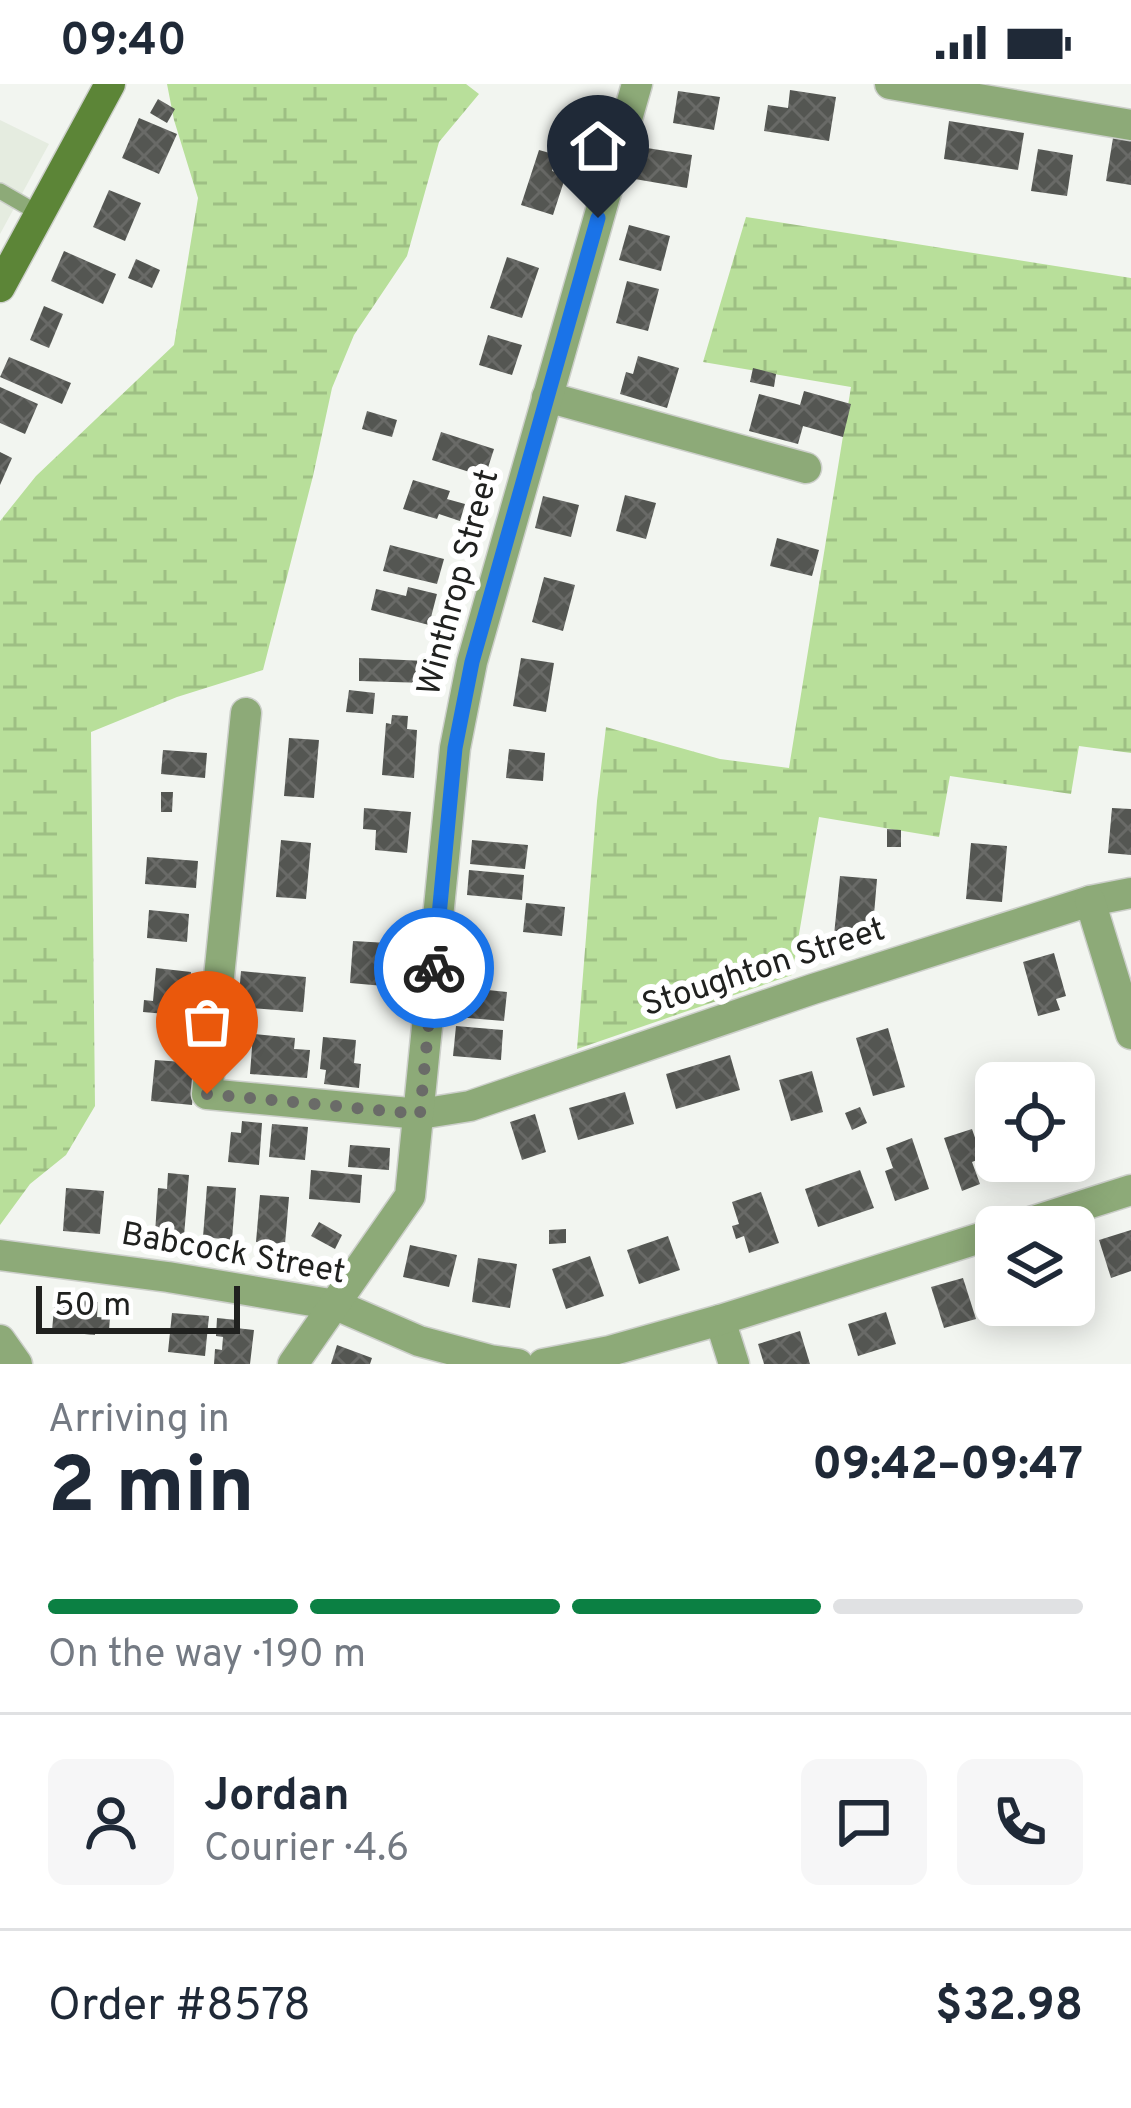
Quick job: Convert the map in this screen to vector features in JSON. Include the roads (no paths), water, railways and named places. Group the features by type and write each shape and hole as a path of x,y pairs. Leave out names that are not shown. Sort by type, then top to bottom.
{"street":[{"path":"0,287 110,84"},
{"name":"Winthrop Street","path":"293,1364 410,1196 455,748 472,662 637,84"},
{"path":"890,84 1131,124"},
{"path":"547,398 806,469"},
{"name":"Stoughton Street","path":"246,713 207,1094 420,1114 470,1106 813,989 1131,892"},
{"path":"1090,902 1131,1034"},
{"path":"1081,1206 1131,1190"},
{"path":"543,1364 720,1320 975,1240"},
{"name":"Babcock Street","path":"0,1255 336,1306 419,1341 518,1364"},
{"path":"720,1320 734,1364"},
{"path":"0,1340 17,1364"}],"lane":[{"path":"0,191 38,213"}]}
